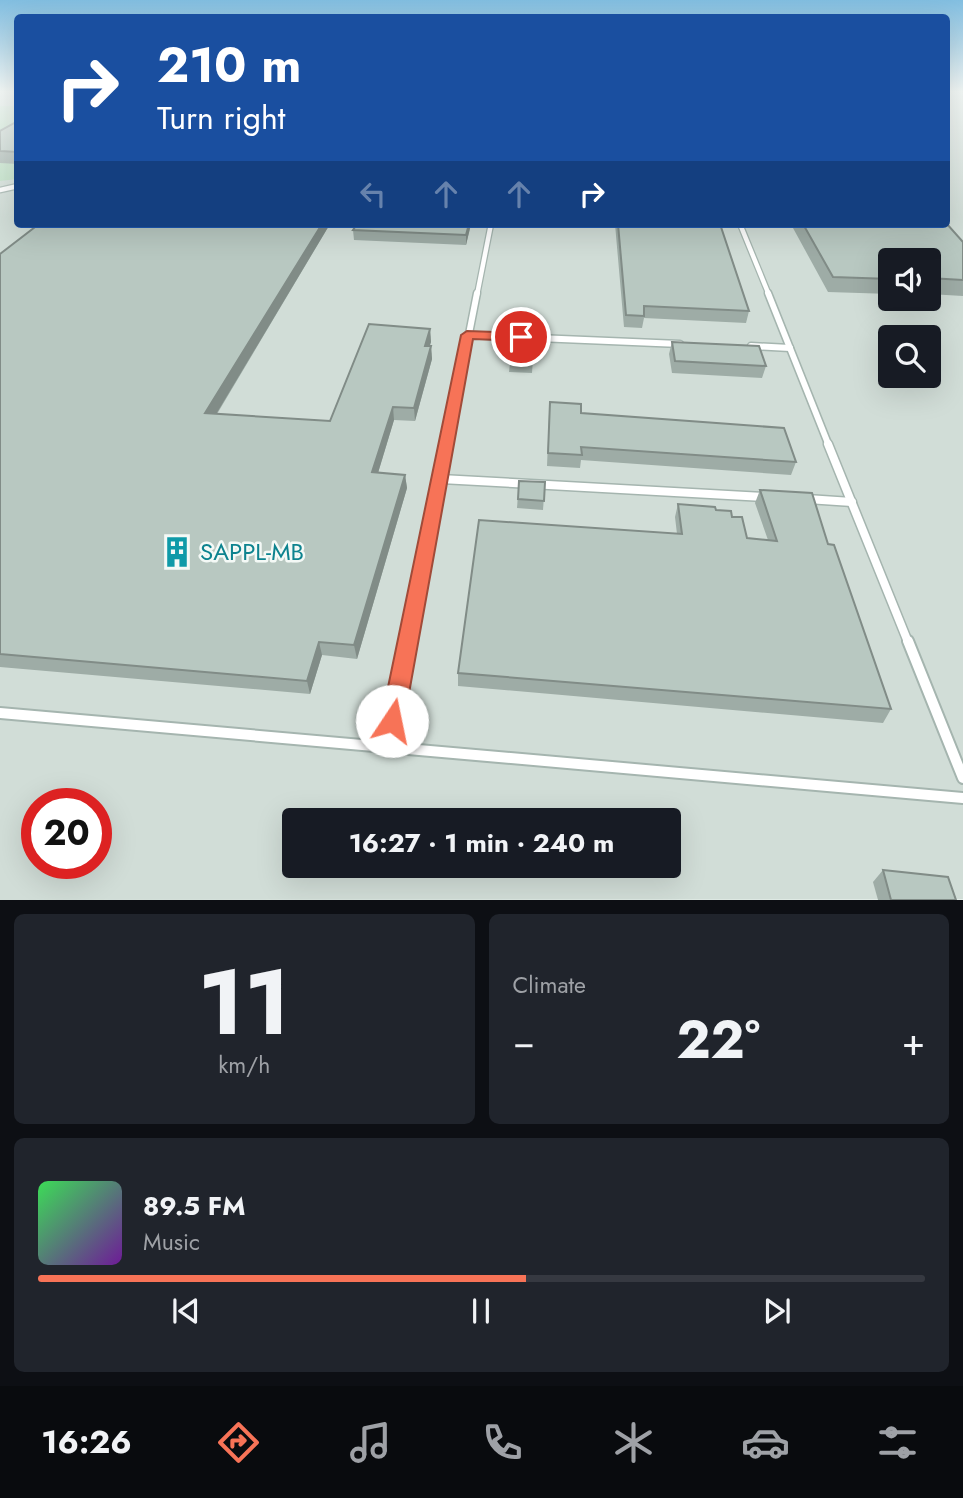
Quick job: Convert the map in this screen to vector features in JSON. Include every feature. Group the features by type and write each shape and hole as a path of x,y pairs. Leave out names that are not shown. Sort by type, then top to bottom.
{"lane":[{"path":"387,747 489,228"},
{"path":"742,228 963,778"},
{"path":"467,335 682,344"},
{"path":"736,346 790,348"},
{"path":"441,479 772,497"},
{"path":"799,499 852,502"},
{"path":"0,713 963,798"}],"shaded area":[{"path":"0,134 14,134 14,228 950,228 950,134 963,134 963,899 0,900"}],"green space":[{"path":"0,134 14,134 14,179 0,181"}],"building":[{"path":"0,134 14,134 14,152 0,151"},
{"path":"950,227 963,242 963,280 941,279 941,248 878,248 878,279 833,277 805,228"},
{"name":"SAPPL-MB","path":"34,228 320,228 205,413 330,421 369,324 430,329 425,346 431,346 414,408 393,407 372,472 405,475 354,645 319,642 307,681 0,654 0,254"},
{"path":"354,228 468,228 466,235 353,230"},
{"path":"618,228 721,228 749,311 644,306 644,316 626,315"},
{"path":"672,342 759,346 766,366 675,361"},
{"path":"512,343 534,344 532,364 510,363"},
{"path":"550,402 581,404 581,413 784,428 796,462 581,447 582,455 548,453"},
{"path":"519,481 545,482 544,501 518,499"},
{"path":"760,490 812,493 828,544 834,545 891,709 458,673 479,520 682,534 678,504 731,511 732,517 742,517 747,538 777,541"},
{"path":"883,870 948,877 956,900 891,900"}],"place":[{"name":"SAPPL-MB","path":"177,552"}],"route":[{"path":"392,721 467,335 521,337"}]}
